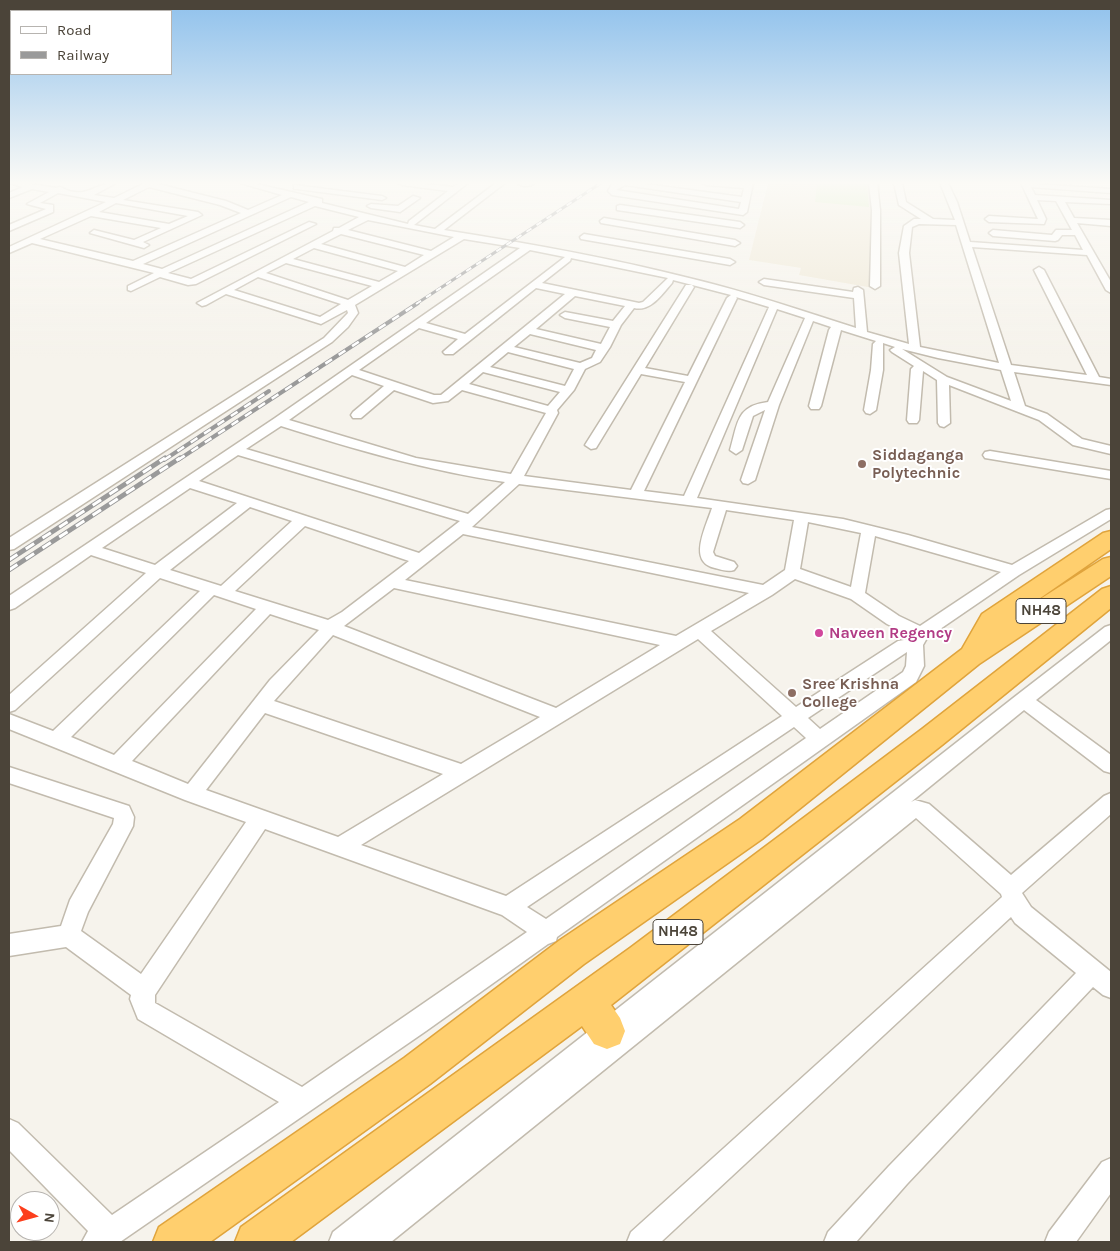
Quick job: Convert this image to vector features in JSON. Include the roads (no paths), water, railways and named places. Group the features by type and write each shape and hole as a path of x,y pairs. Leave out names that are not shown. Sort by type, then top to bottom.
{"highway":[{"path":"970,658 991,620 1111,538"},
{"name":"NH48","path":"174,1242 417,1070 572,952 751,829 970,658 1111,565"},
{"name":"NH48","path":"256,1242 642,960 932,737 1111,594"},
{"path":"586,1001 607,1032"}],"street":[{"path":"9,250 28,241"},
{"path":"37,241 135,264 188,282 193,282 284,241"},
{"path":"62,247 74,241"},
{"path":"123,241 165,251"},
{"path":"135,264 187,241"},
{"path":"131,288 229,241"},
{"path":"202,303 321,241"},
{"path":"383,241 432,254"},
{"path":"226,291 318,321 350,304 452,241"},
{"path":"496,241 524,248 572,248 722,279 756,299 896,350 1111,387"},
{"path":"449,352 534,285 580,241"},
{"path":"725,241 735,243 722,279 732,298 808,321 862,333 915,349 1006,369 1111,382"},
{"path":"875,286 876,241"},
{"path":"906,241 904,254 915,349"},
{"path":"1084,241 1111,290"},
{"path":"1018,407 966,244 1091,252"},
{"path":"314,245 406,270"},
{"path":"9,604 279,421 524,248"},
{"path":"572,248 722,279"},
{"path":"572,248 689,287 722,279"},
{"path":"286,260 380,285"},
{"path":"1039,270 1094,380"},
{"path":"9,545 328,340 350,317 353,308 350,304 258,274"},
{"path":"756,299 766,278 858,293 862,333"},
{"path":"534,285 639,306 647,304 669,281"},
{"path":"591,445 689,287"},
{"path":"350,371 437,399 444,398 573,293"},
{"path":"636,494 732,298"},
{"path":"504,348 581,366 596,360 603,347 608,345 616,325 630,305"},
{"path":"688,500 772,309"},
{"path":"565,315 616,325"},
{"path":"748,480 773,405 808,321"},
{"path":"417,324 466,338"},
{"path":"815,406 836,328"},
{"path":"527,330 603,347"},
{"path":"870,410 877,370 878,344"},
{"path":"896,350 943,379 1044,417 1078,442 1111,450"},
{"path":"913,420 917,369 922,365"},
{"path":"192,794 276,685 324,636 330,627 348,616 465,524 514,480 552,412 551,410 568,390 581,366"},
{"path":"480,368 568,390"},
{"path":"639,370 692,380"},
{"path":"943,379 944,423"},
{"path":"462,384 466,387 551,410"},
{"path":"357,415 393,385"},
{"path":"736,450 748,414 758,407 773,405"},
{"path":"279,421 433,466 514,480 688,500 801,518 931,545 1014,571"},
{"path":"236,450 465,524 766,591"},
{"path":"990,455 1111,474"},
{"path":"187,482 421,559"},
{"path":"9,705 158,571 248,502"},
{"path":"720,506 706,552 708,559 714,563 729,566"},
{"path":"508,907 904,645 918,640 1014,571 1111,513"},
{"path":"341,846 786,578 792,572 801,518"},
{"path":"56,740 218,590 302,520"},
{"path":"857,594 869,531"},
{"path":"88,549 330,627 558,716"},
{"path":"792,572 857,594 918,640"},
{"path":"391,582 678,643"},
{"path":"117,764 268,606"},
{"path":"699,630 819,739"},
{"path":"343,1242 1111,631"},
{"path":"9,1132 103,1237 548,933 819,739 910,678 915,666 918,640"},
{"path":"1023,700 1111,765"},
{"path":"261,704 462,773"},
{"path":"9,721 192,794 508,907 548,933"},
{"path":"9,775 106,805 122,812 124,817 124,826 78,908 69,936"},
{"path":"641,1242 1111,802"},
{"path":"369,1242 909,812 915,809 922,810 1012,895 1023,915 1102,979 898,1175 838,1242"},
{"path":"261,818 144,990 142,1000 146,1011 301,1101"},
{"path":"9,945 69,936 144,990"},
{"path":"1059,1242 1111,1171"}],"railway":[{"path":"416,304 512,241"},
{"path":"178,460 418,303"},
{"path":"164,460 269,391"},
{"path":"9,560 165,458"},
{"path":"9,570 180,458"}],"place":[{"name":"Siddaganga Polytechnic","path":"862,464"},
{"name":"Naveen Regency","path":"819,633"},
{"name":"Sree Krishna College","path":"792,693"}]}
